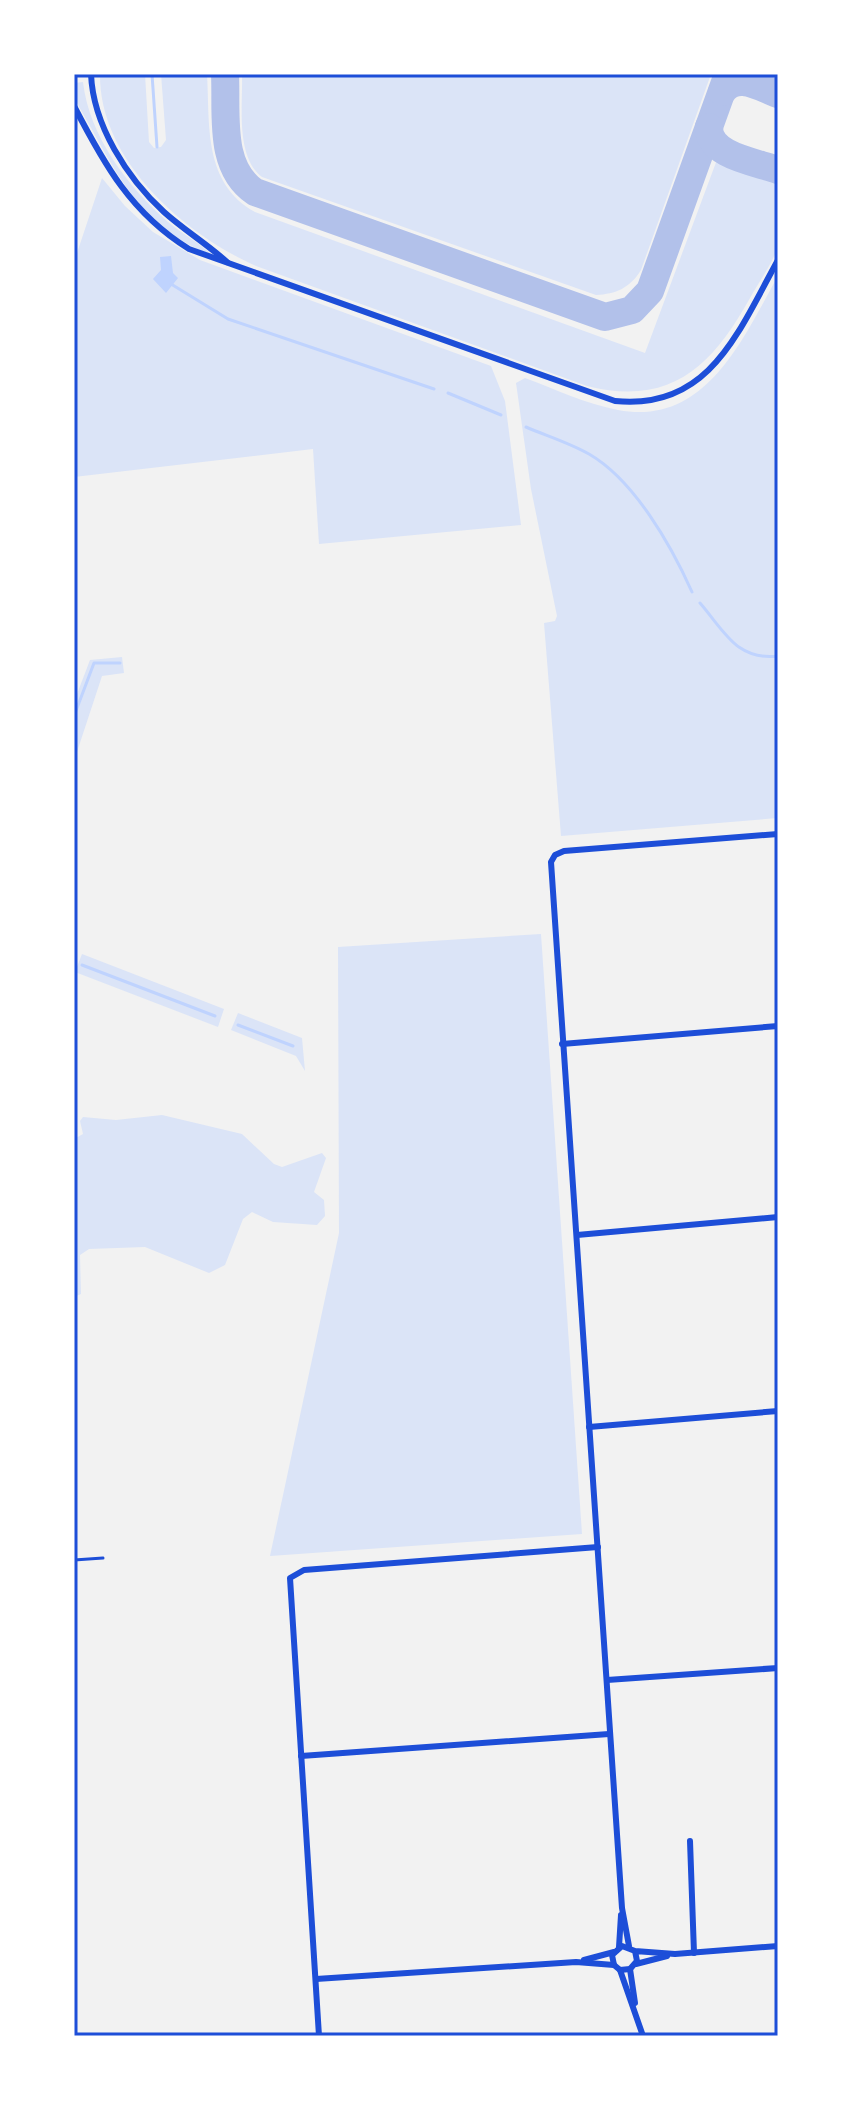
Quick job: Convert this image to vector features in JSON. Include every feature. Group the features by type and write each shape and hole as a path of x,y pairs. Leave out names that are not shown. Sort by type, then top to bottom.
{"street":[{"path":"91,74 99,117 130,172 164,212 228,262"},
{"path":"74,106 103,164 135,206 181,244 206,257 228,262 602,397 627,402 669,395 711,371 727,350 778,260"},
{"path":"637,2019 632,1949 622,1908 609,1734 562,1044 553,857 564,851 778,834"},
{"path":"562,1044 778,1026"},
{"path":"577,1235 778,1217"},
{"path":"589,1427 778,1411"},
{"path":"319,2036 289,1581 293,1573 598,1547"},
{"path":"607,1680 778,1668"},
{"path":"301,1756 609,1734"},
{"path":"690,1841 694,1953"},
{"path":"622,1908 616,1949 617,1968 643,2036"},
{"path":"576,1962 616,1949 675,1954 778,1946"},
{"path":"316,1979 576,1962 633,1967 675,1954"}],"lane":[{"path":"74,1560 103,1558"}],"shaded area":[{"path":"100,74 145,74 149,142 154,148 161,147 166,140 161,74 207,74 210,133 218,169 226,186 238,200 255,212 645,353 718,157 724,156 778,175 780,223 777,249 736,322 704,361 686,375 643,391 587,386 256,266 201,235 151,190 130,164 114,136 103,106"},
{"path":"242,74 711,74 641,270 622,289 596,295 262,177 253,168 244,143"},
{"path":"83,82 93,122 125,177 168,222 212,255 186,243 163,227 128,190 74,98 74,83"},
{"path":"102,178 125,206 153,232 200,260 491,366 505,401 521,525 319,544 313,449 74,477 74,262"},
{"path":"778,276 778,818 561,836 544,623 555,621 557,616 531,489 516,383 525,378 618,410 649,412 675,405 698,391 718,373 751,325"},
{"path":"122,657 124,673 102,676 74,761 74,702 90,660"},
{"path":"541,934 582,1534 270,1556 339,1233 338,947"},
{"path":"82,954 224,1009 218,1027 75,972"},
{"path":"238,1013 302,1038 305,1071 296,1056 231,1030"},
{"path":"162,1115 242,1134 274,1164 282,1167 322,1153 326,1158 314,1192 324,1200 325,1216 317,1225 273,1222 252,1212 243,1219 225,1265 209,1273 145,1247 89,1249 80,1255 81,1294 74,1297 74,1139 83,1134 80,1121 83,1117 116,1120"}],"water":[{"path":"171,256 173,273 178,278 166,293 153,279 161,270 160,257"}],"waterway":[{"path":"152,74 157,147"},
{"path":"171,284 228,319 434,389"},
{"path":"448,393 501,415"},
{"path":"526,427 589,454 621,480 650,515 692,592"},
{"path":"700,603 725,634 742,649 752,654 778,656"},
{"path":"74,716 94,663 120,663"},
{"path":"82,965 215,1016"},
{"path":"238,1025 293,1046"}],"taxiway":[{"path":"225,74 230,154 235,169 255,192 605,317 632,310 650,291 728,74"},
{"path":"722,92 728,86 741,82 778,94"},
{"path":"709,127 716,145 725,151 778,170"}]}
